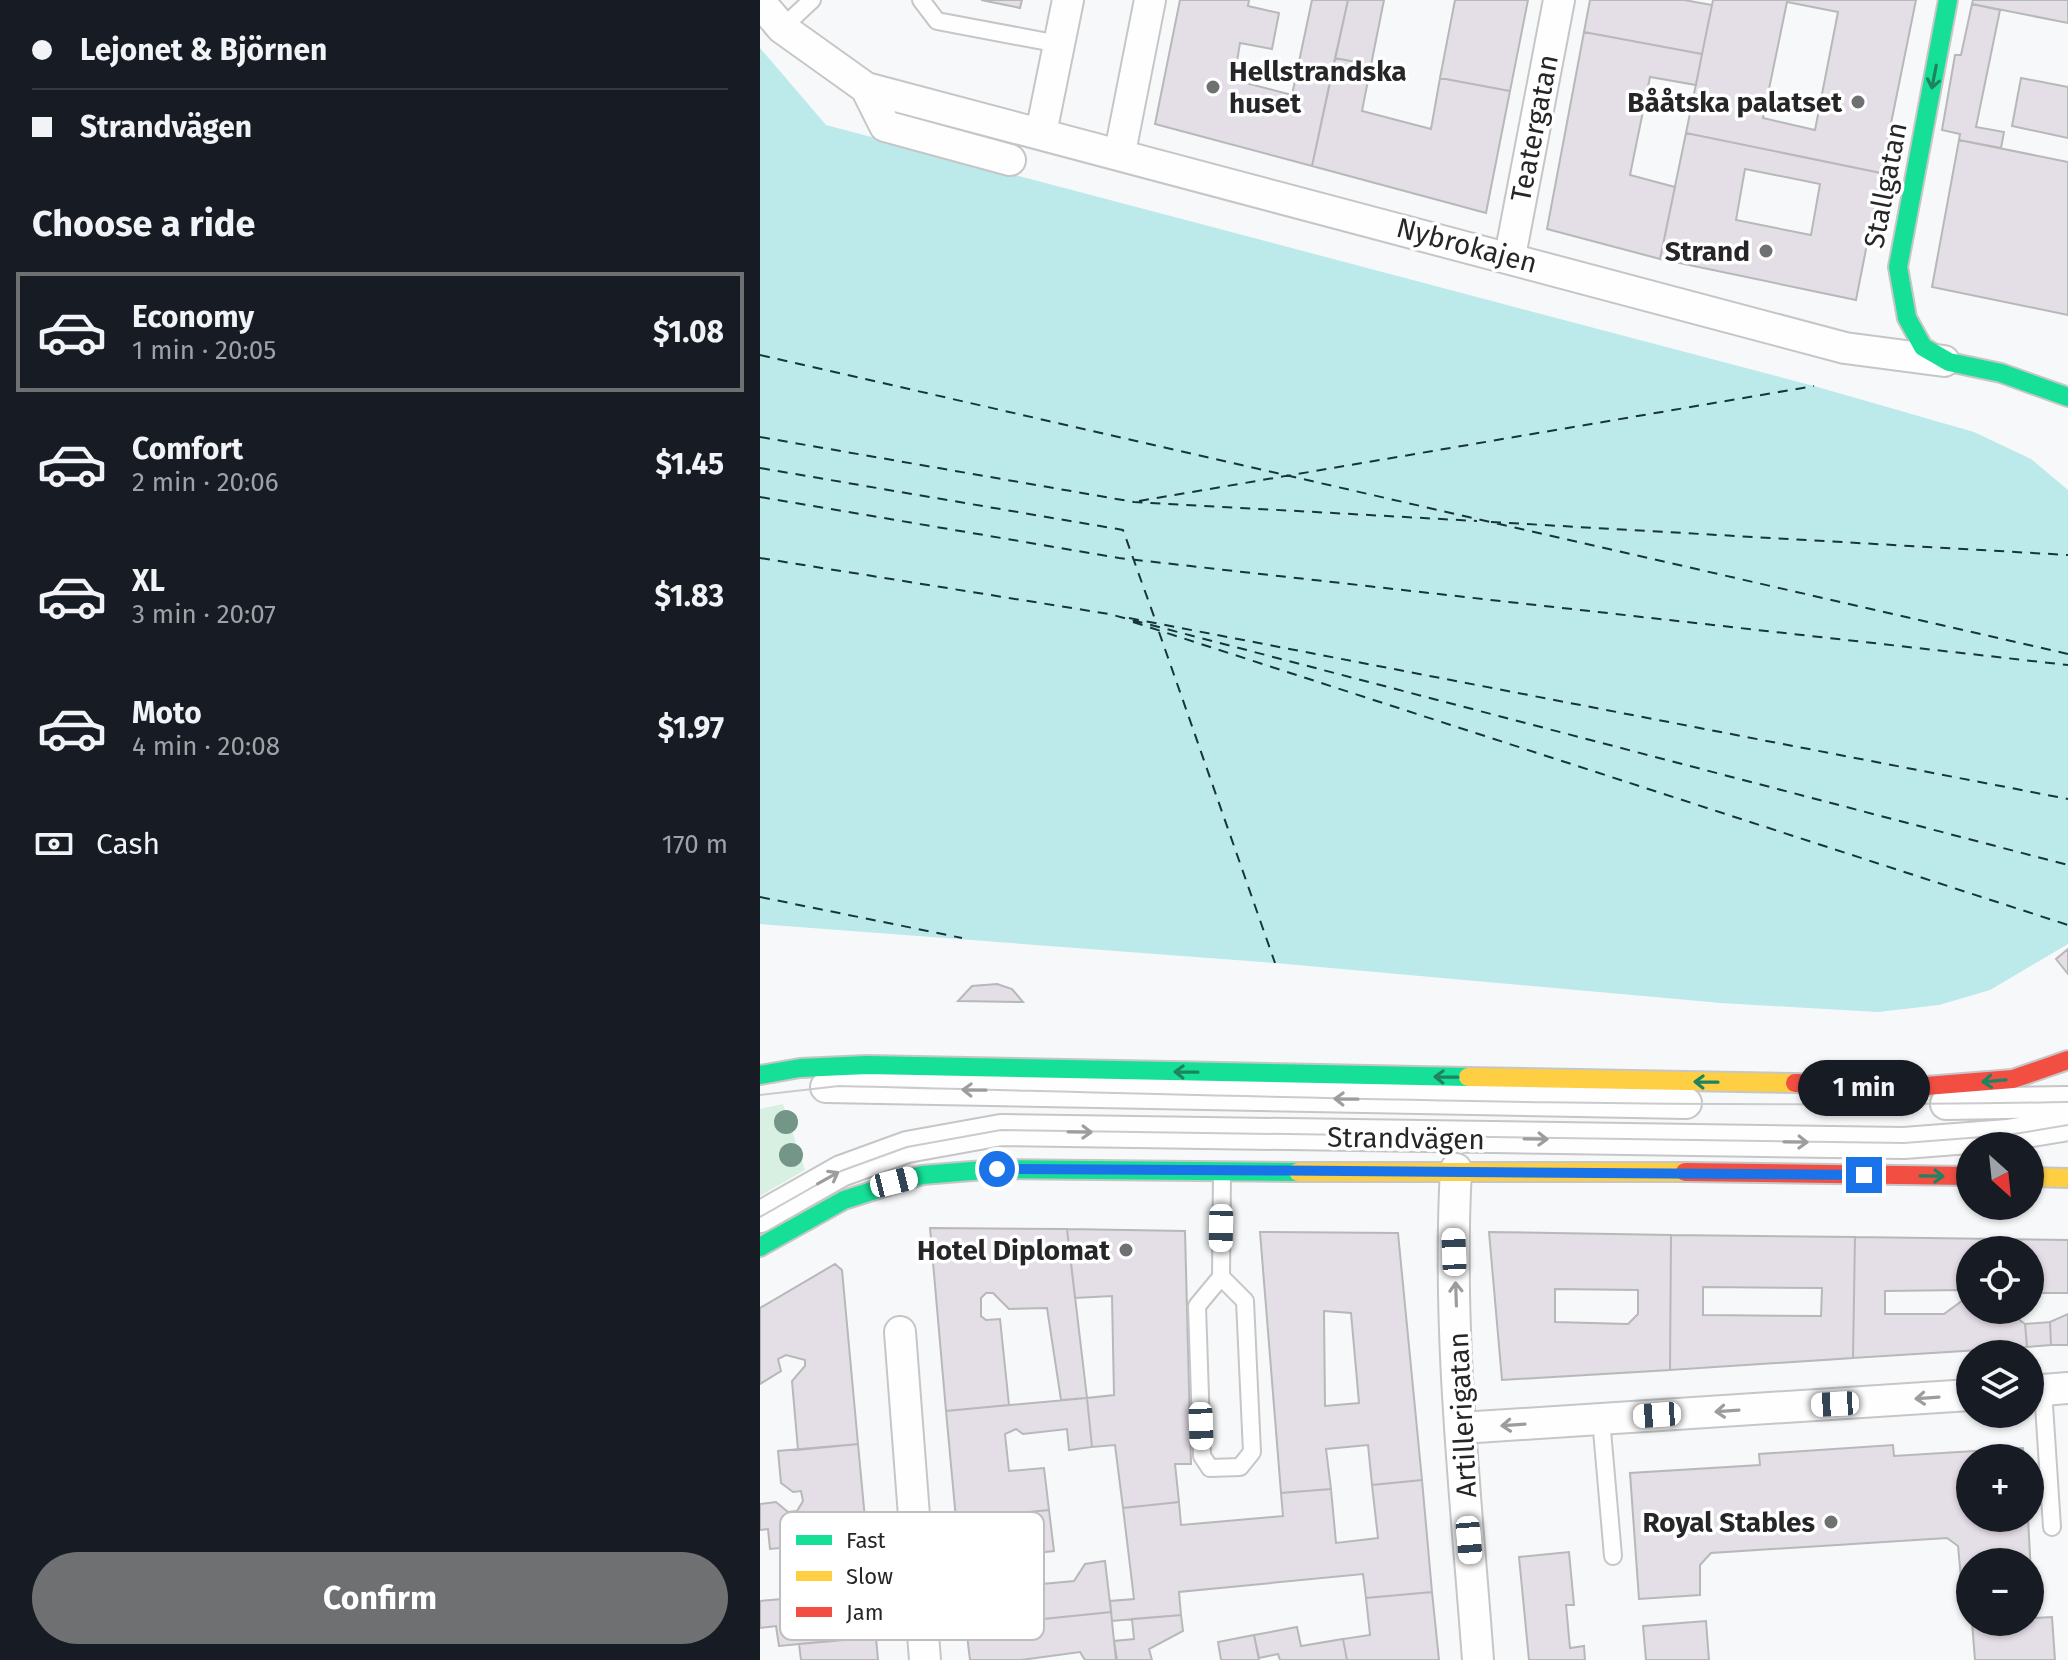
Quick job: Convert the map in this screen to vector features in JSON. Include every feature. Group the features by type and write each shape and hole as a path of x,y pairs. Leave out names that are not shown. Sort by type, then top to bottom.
{"street":[{"path":"1041,133 1068,0"},
{"path":"1120,152 1150,0"},
{"name":"Teatergatan","path":"1510,256 1559,0"},
{"name":"Stallgatan","path":"1948,0 1898,267 1900,290 1912,328 1923,347 1949,362"},
{"name":"Nybrokajen","path":"760,2 782,28 866,88 1120,152 1845,348 1949,362 2001,373 2068,397"},
{"name":"Nybrokajen","path":"866,88 885,126 1010,160"},
{"path":"760,1075 800,1068 867,1065 1926,1086 2013,1079 2068,1060"},
{"name":"Strandvägen","path":"760,1095 839,1086 1470,1101 1894,1105 2068,1102"},
{"name":"Strandvägen","path":"760,1217 841,1171 907,1147 1001,1130 1904,1143 2008,1135 2068,1125"},
{"name":"Strandvägen","path":"760,1247 844,1200 922,1175 997,1169 1456,1169 1956,1176"},
{"name":"Artillerigatan","path":"1456,1169 1453,1223 1461,1428 1478,1660"},
{"path":"2044,1177 2068,1178"},
{"path":"900,1332 914,1512"},
{"path":"1461,1428 1956,1396"},
{"path":"923,1640 925,1660"}],"lane":[{"path":"782,28 812,0"},
{"path":"921,0 937,21 1059,44"},
{"path":"1221,1277 1245,1301 1252,1452 1240,1467 1210,1468 1202,1456 1197,1306 1221,1277 1222,1171"},
{"path":"2047,1389 2052,1527"},
{"path":"1601,1419 1613,1556"}],"green space":[{"path":"783,1104 805,1170 760,1196 760,1109"}],"water":[{"path":"760,48 826,125 1814,386 1974,432 2031,459 2068,490 2068,944 1990,990 1939,1005 1878,1012 1721,1003 1275,963 760,924"}],"building":[{"path":"981,0 1022,0 1020,8"},
{"name":"Hellstrandska huset","path":"1180,0 1249,0 1248,6 1279,13 1272,49 1240,43 1234,80 1292,95 1312,0 1348,0 1312,166 1155,124"},
{"path":"1348,0 1384,0 1371,65 1335,58"},
{"path":"1455,0 1528,0 1510,91 1440,78"},
{"path":"1590,0 1684,0 1712,5 1702,54 1584,32"},
{"name":"Bååtska palatset","path":"1713,0 1916,0 1881,173 1686,133","holes":["1787,2 1838,12 1815,130 1763,118"]},
{"path":"1973,0 2068,0 2068,23 1972,4"},
{"path":"1972,4 2000,10 1976,127 2004,132 2001,148 1959,140 1960,134 1942,130 1955,55 1961,55"},
{"path":"1584,32 1702,54 1696,85 1650,77 1630,175 1675,187 1660,259 1547,229"},
{"path":"1335,58 1371,65 1362,111 1431,129 1440,78 1510,91 1486,213 1312,166"},
{"path":"2021,78 2068,87 2068,138 2012,126"},
{"path":"1686,133 1881,173 1856,300 1660,259","holes":["1745,169 1820,184 1811,235 1736,220"]},
{"path":"1959,140 2068,162 2068,315 1932,287"},
{"path":"2068,949 2068,974 2056,959"},
{"path":"997,984 1012,989 1023,1002 958,1001 972,986"},
{"path":"930,1228 1067,1229 1087,1398 1061,1400 1047,1308 1009,1309 993,1293 986,1293 981,1298 981,1316 986,1320 1000,1319 1009,1405 946,1411"},
{"path":"1067,1229 1185,1231 1191,1464 1175,1464 1179,1502 1123,1508 1115,1445 1092,1447 1087,1398 1114,1395 1112,1296 1075,1298"},
{"path":"1260,1232 1398,1233 1422,1480 1372,1485 1368,1445 1326,1449 1331,1489 1281,1493","holes":["1324,1311 1351,1313 1359,1403 1325,1406"]},
{"path":"1489,1232 1671,1235 1670,1370 1502,1380","holes":["1555,1289 1638,1290 1638,1314 1628,1324 1555,1322"]},
{"path":"1671,1235 1855,1237 1853,1358 1670,1370","holes":["1703,1287 1822,1288 1821,1316 1703,1315"]},
{"path":"1855,1237 1956,1238 1956,1290 1885,1291 1885,1314 1944,1314 1956,1305 1956,1324 2025,1324 2026,1340 1956,1340 1956,1351 1853,1358"},
{"path":"2044,1240 2068,1240 2068,1293 2044,1293"},
{"path":"835,1264 842,1270 858,1444 798,1450 792,1381 805,1366 805,1360 786,1355 778,1359 781,1371 760,1384 760,1308"},
{"path":"2068,1314 2068,1345 2051,1345 2050,1322"},
{"path":"2050,1322 2051,1345 2044,1346 2044,1340 2026,1340 2025,1324"},
{"path":"1087,1398 1092,1447 1069,1450 1067,1429 1023,1434 1016,1429 1005,1434 1009,1471 1044,1468 1049,1510 955,1512 946,1411"},
{"path":"858,1444 864,1512 788,1512 797,1511 803,1501 801,1491 793,1492 781,1483 778,1451"},
{"name":"Royal Stables","path":"1893,1445 1894,1456 1956,1452 1956,1532 2029,1532 2030,1548 1958,1548 1947,1538 1711,1553 1700,1565 1700,1595 1639,1599 1630,1473 1760,1465 1759,1454"},
{"path":"1422,1480 1432,1592 1366,1598 1363,1574 1179,1592 1181,1615 1112,1621 1110,1601 1134,1599 1123,1508 1179,1502 1181,1525 1283,1516 1281,1493 1331,1489 1336,1543 1378,1538 1372,1485"},
{"path":"776,1502 788,1512 780,1512 780,1548 770,1549 768,1529 760,1530 760,1504"},
{"path":"1049,1510 1054,1551 1044,1552 1044,1512 1028,1512"},
{"path":"1569,1552 1574,1605 1566,1605 1570,1648 1584,1646 1585,1660 1529,1660 1519,1557"},
{"path":"1105,1561 1111,1612 1044,1619 1044,1584 1074,1581 1085,1564"},
{"path":"1432,1592 1439,1660 1347,1660 1343,1639 1370,1635 1366,1598"},
{"path":"780,1599 780,1640 844,1640 779,1646 776,1626 760,1628 760,1601"},
{"path":"1111,1612 1116,1660 1085,1660 1080,1652 1021,1660 970,1660 968,1640 1044,1640 1044,1619"},
{"path":"1181,1615 1183,1631 1149,1649 1152,1660 1117,1660 1114,1641 1134,1639 1132,1619"},
{"path":"2044,1617 2052,1617 2055,1660 1975,1660 1973,1636 2044,1636"},
{"path":"1706,1621 1709,1660 1646,1660 1643,1626"},
{"path":"1297,1627 1301,1646 1343,1639 1347,1660 1280,1660 1278,1654 1259,1658 1254,1635"},
{"path":"1254,1635 1259,1660 1221,1660 1218,1642"},
{"path":"876,1640 878,1660 801,1660 799,1644"}],"ferry route":[{"path":"760,355 2068,654"},
{"path":"1139,501 1814,386"},
{"path":"760,437 1134,502 1477,521"},
{"path":"760,468 1123,530 1156,622"},
{"path":"760,497 1119,558 2068,665"},
{"path":"1491,522 2068,555"},
{"path":"760,558 1109,614 2068,865"},
{"path":"1129,618 2068,799"},
{"path":"1133,622 2068,925"},
{"path":"1159,632 1275,963"},
{"path":"760,897 962,938"}],"tram line":[{"path":"760,1095 839,1086 1608,1103 2068,1102"},
{"path":"760,1217 841,1171 907,1147 1001,1130 1904,1143 2008,1135 2068,1125"}],"traffic: fast":[{"path":"1948,0 1898,267 1907,318 1923,347 1949,362 2001,373 2068,397"},
{"path":"760,1075 800,1068 867,1065 1468,1077"},
{"path":"760,1247 844,1200 922,1175 997,1169 1298,1172"}],"traffic: slow":[{"path":"1468,1077 1795,1083"},
{"path":"1298,1172 1685,1172"},
{"path":"2044,1177 2068,1178"}],"traffic: jam":[{"path":"1795,1083 1926,1086 2013,1079 2068,1060"},
{"path":"1685,1172 1956,1176"}],"place":[{"name":"Hellstrandska huset","path":"1213,87"},
{"name":"Bååtska palatset","path":"1858,102"},
{"name":"Strand","path":"1766,251"},
{"name":"Hotel Diplomat","path":"1126,1250"},
{"name":"Royal Stables","path":"1831,1522"}],"route":[{"path":"997,1169 1348,1172 1456,1169 1864,1175"}]}
